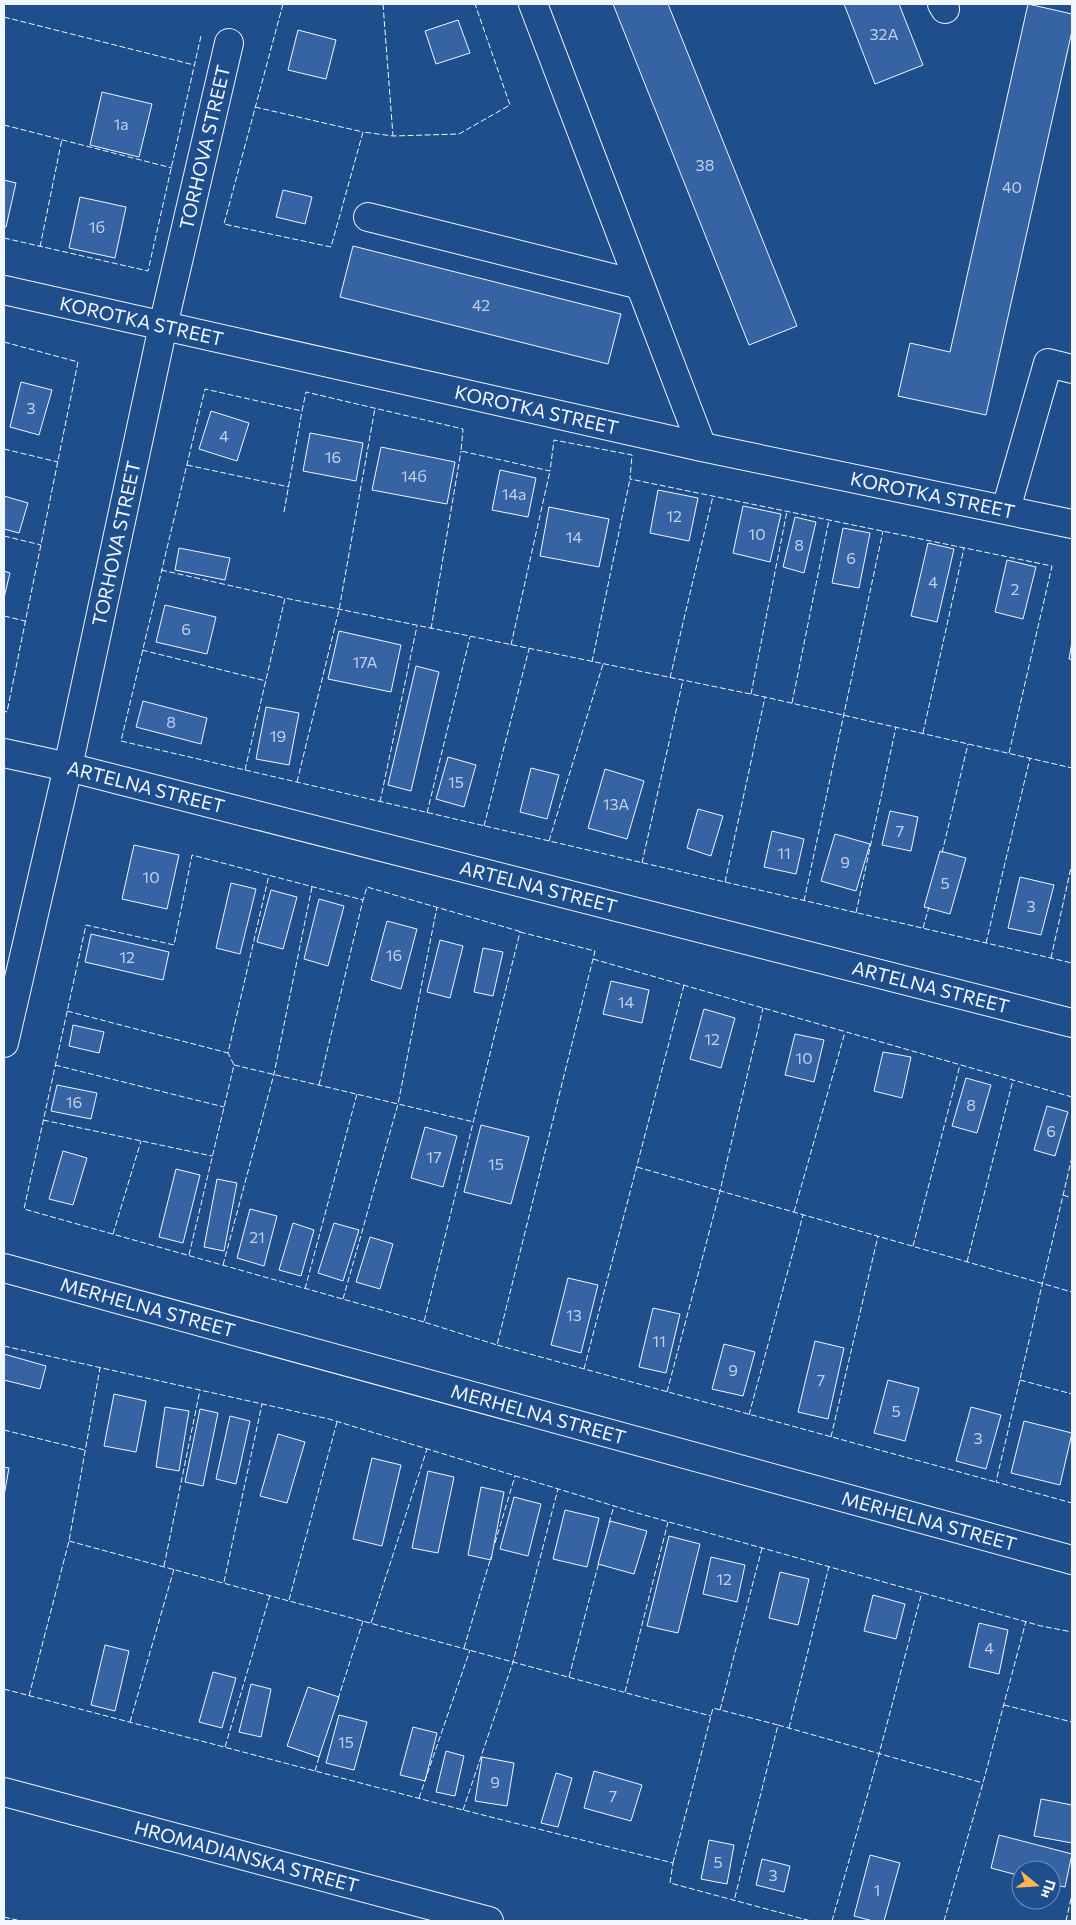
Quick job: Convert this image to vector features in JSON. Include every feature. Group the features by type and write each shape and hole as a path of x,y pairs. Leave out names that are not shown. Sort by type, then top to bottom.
{"street":[{"path":"533,4 702,447"},
{"name":"TORHOVA STREET","path":"4,1043 68,768 163,326 229,43"},
{"path":"368,217 640,285"},
{"name":"KOROTKA STREET","path":"4,290 702,447 1072,524"},
{"path":"1006,509 1048,364 1072,369"},
{"name":"ARTELNA STREET","path":"4,753 1072,1024"},
{"name":"MERHELNA STREET","path":"4,1268 1072,1560"},
{"name":"HROMADIANSKA STREET","path":"4,1792 489,1921"}],"building":[{"path":"613,4 668,4 797,326 749,345"},
{"path":"844,4 899,4 923,65 875,84"},
{"path":"1028,4 1072,14 1072,31 986,415 898,396 910,343 950,352"},
{"path":"458,20 470,53 436,64 425,31"},
{"path":"298,30 336,40 326,79 288,70"},
{"path":"102,92 152,104 139,157 90,145"},
{"path":"4,180 16,183 6,227 4,227"},
{"path":"283,190 312,197 305,224 276,217"},
{"path":"80,197 126,207 115,258 69,248"},
{"path":"353,246 621,314 608,364 340,297"},
{"path":"21,382 52,390 39,435 10,427"},
{"path":"211,411 249,423 237,461 199,449"},
{"path":"310,433 363,443 356,481 303,471"},
{"path":"381,447 455,462 447,504 372,490"},
{"path":"500,470 536,478 528,517 492,510"},
{"path":"658,490 698,498 689,541 650,533"},
{"path":"4,496 28,503 19,533 4,529"},
{"path":"743,506 781,514 770,562 733,553"},
{"path":"549,507 609,519 599,567 540,556"},
{"path":"795,517 816,522 804,573 783,567"},
{"path":"843,528 870,533 859,588 832,583"},
{"path":"928,543 954,549 937,622 911,616"},
{"path":"179,548 230,558 225,580 175,570"},
{"path":"1007,560 1036,567 1023,619 995,612"},
{"path":"4,571 10,573 4,598"},
{"path":"165,605 216,617 207,654 156,642"},
{"path":"339,631 401,645 391,692 328,679"},
{"path":"1072,642 1072,660 1069,659"},
{"path":"416,666 439,672 411,791 388,785"},
{"path":"143,701 207,718 201,744 136,727"},
{"path":"266,707 299,713 289,765 256,759"},
{"path":"448,757 476,765 464,807 436,799"},
{"path":"531,768 559,775 547,819 520,812"},
{"path":"605,769 644,781 627,839 588,828"},
{"path":"698,809 723,816 711,856 687,848"},
{"path":"890,811 918,817 911,851 882,845"},
{"path":"772,831 804,839 796,874 764,867"},
{"path":"835,834 870,844 856,891 821,881"},
{"path":"134,845 179,855 167,909 122,899"},
{"path":"940,851 966,858 950,914 924,907"},
{"path":"1020,877 1054,885 1041,935 1008,928"},
{"path":"231,883 256,889 240,954 216,948"},
{"path":"271,890 297,897 283,949 257,942"},
{"path":"319,899 344,906 328,966 304,959"},
{"path":"387,921 417,929 401,989 371,980"},
{"path":"91,934 169,952 163,980 85,962"},
{"path":"440,940 463,946 450,998 427,992"},
{"path":"483,948 503,952 493,996 474,992"},
{"path":"611,981 649,990 642,1023 603,1014"},
{"path":"704,1009 735,1018 721,1068 690,1059"},
{"path":"73,1025 104,1032 99,1053 69,1046"},
{"path":"795,1034 824,1040 814,1082 785,1075"},
{"path":"883,1052 911,1057 902,1098 874,1091"},
{"path":"966,1078 991,1085 977,1133 952,1126"},
{"path":"57,1085 97,1093 91,1119 51,1111"},
{"path":"1047,1106 1068,1112 1055,1156 1034,1150"},
{"path":"481,1125 529,1137 511,1204 464,1192"},
{"path":"425,1127 457,1136 443,1187 411,1178"},
{"path":"63,1151 87,1158 73,1205 49,1199"},
{"path":"176,1169 200,1175 183,1243 159,1237"},
{"path":"217,1179 237,1183 224,1251 204,1247"},
{"path":"250,1209 277,1216 264,1266 237,1258"},
{"path":"293,1223 314,1230 301,1276 279,1270"},
{"path":"334,1223 359,1230 343,1281 318,1273"},
{"path":"370,1237 393,1244 380,1289 356,1282"},
{"path":"568,1278 598,1285 581,1353 551,1345"},
{"path":"653,1308 680,1314 666,1373 639,1367"},
{"path":"815,1341 844,1348 828,1419 798,1412"},
{"path":"724,1344 755,1352 743,1396 712,1389"},
{"path":"4,1354 46,1366 40,1389 4,1380"},
{"path":"888,1380 919,1388 905,1441 874,1433"},
{"path":"114,1394 146,1401 136,1452 104,1446"},
{"path":"165,1407 189,1411 179,1471 156,1467"},
{"path":"971,1407 1001,1415 986,1469 956,1461"},
{"path":"200,1409 218,1413 203,1486 185,1482"},
{"path":"230,1416 250,1421 236,1484 216,1479"},
{"path":"1024,1421 1072,1433 1060,1485 1011,1473"},
{"path":"278,1434 305,1442 287,1503 260,1496"},
{"path":"372,1458 401,1465 382,1546 353,1539"},
{"path":"4,1467 9,1468 4,1496"},
{"path":"428,1471 454,1477 438,1553 412,1548"},
{"path":"481,1487 504,1492 491,1560 468,1555"},
{"path":"514,1497 541,1504 528,1556 500,1549"},
{"path":"565,1510 599,1518 587,1567 553,1559"},
{"path":"610,1521 647,1531 634,1574 598,1564"},
{"path":"669,1536 700,1544 678,1633 647,1626"},
{"path":"711,1557 745,1565 737,1602 703,1594"},
{"path":"780,1572 809,1579 798,1625 769,1618"},
{"path":"873,1595 905,1604 896,1639 864,1631"},
{"path":"979,1623 1008,1630 999,1674 969,1667"},
{"path":"105,1645 129,1651 115,1711 91,1705"},
{"path":"213,1672 236,1678 222,1728 199,1722"},
{"path":"251,1684 271,1689 261,1737 239,1732"},
{"path":"308,1687 339,1697 319,1757 287,1746"},
{"path":"339,1715 367,1722 354,1770 326,1763"},
{"path":"413,1727 437,1733 425,1781 400,1775"},
{"path":"446,1751 464,1756 455,1796 436,1792"},
{"path":"482,1757 514,1763 507,1806 475,1801"},
{"path":"594,1771 642,1785 631,1821 584,1808"},
{"path":"556,1773 572,1778 558,1827 541,1823"},
{"path":"1041,1799 1072,1805 1072,1843 1034,1836"},
{"path":"999,1835 1072,1854 1065,1887 1061,1886 1061,1860 1011,1860 1011,1873 991,1868"},
{"path":"709,1840 734,1845 727,1884 701,1879"},
{"path":"870,1855 900,1863 884,1921 873,1921 854,1916"},
{"path":"762,1859 790,1866 784,1892 756,1885"}],"fence":[{"path":"283,4 224,224 331,247 363,132 393,136 459,134 510,105 475,4"},
{"path":"383,4 393,136"},
{"path":"4,17 194,65"},
{"path":"4,238 148,271 201,36"},
{"path":"255,107 363,132"},
{"path":"4,125 172,168"},
{"path":"40,247 62,139"},
{"path":"4,342 78,362 7,712 4,711"},
{"path":"1009,753 1052,566 630,479 632,455 554,440 550,471 461,451 463,429 306,392 302,411 205,389 121,741 1072,963"},
{"path":"297,782 339,610 375,408"},
{"path":"284,512 302,411"},
{"path":"4,449 58,462"},
{"path":"431,629 461,451"},
{"path":"187,465 289,487"},
{"path":"511,645 550,471"},
{"path":"592,662 630,479"},
{"path":"670,678 713,496"},
{"path":"751,694 787,511"},
{"path":"792,703 829,520"},
{"path":"804,901 883,531"},
{"path":"4,536 41,545"},
{"path":"923,733 964,548"},
{"path":"161,570 285,598"},
{"path":"245,770 285,598 765,697 1072,768"},
{"path":"4,616 25,621"},
{"path":"380,802 417,626"},
{"path":"427,813 470,637"},
{"path":"484,826 529,649"},
{"path":"142,650 266,681"},
{"path":"549,841 603,664"},
{"path":"642,863 683,680"},
{"path":"725,882 765,697"},
{"path":"856,913 896,727"},
{"path":"942,853 968,744"},
{"path":"986,943 1030,758"},
{"path":"424,1322 24,1209 86,925 174,945 192,855 363,900 367,887 522,932"},
{"path":"1051,958 1072,863"},
{"path":"189,1255 234,1065 228,1053 269,875"},
{"path":"223,1265 274,1074 312,887"},
{"path":"319,1085 363,900"},
{"path":"343,1299 398,1104 437,907"},
{"path":"923,928 929,907"},
{"path":"520,932 595,951 497,1345 424,1322 520,932"},
{"path":"593,959 1072,1097"},
{"path":"584,1369 684,985"},
{"path":"667,1392 720,1191 763,1008"},
{"path":"67,1011 228,1053"},
{"path":"794,1212 845,1032"},
{"path":"55,1065 224,1107"},
{"path":"234,1065 474,1122"},
{"path":"913,1246 960,1065"},
{"path":"967,1262 1013,1080"},
{"path":"305,1289 357,1094"},
{"path":"43,1120 212,1156"},
{"path":"113,1234 141,1141"},
{"path":"1072,1157 996,1482 1072,1503"},
{"path":"637,1167 1072,1292"},
{"path":"1063,1195 1072,1198"},
{"path":"749,1415 803,1215"},
{"path":"831,1437 878,1236"},
{"path":"497,1345 996,1482"},
{"path":"4,1346 329,1419 637,1513 1041,1626 1072,1632"},
{"path":"29,1696 69,1541 100,1368"},
{"path":"1020,1380 1072,1394"},
{"path":"164,1566 200,1390"},
{"path":"224,1582 262,1404"},
{"path":"289,1600 337,1422"},
{"path":"4,1430 85,1450"},
{"path":"371,1623 427,1449"},
{"path":"495,1543 515,1476"},
{"path":"463,1810 513,1662 558,1489"},
{"path":"609,1523 614,1506"},
{"path":"625,1692 668,1522"},
{"path":"69,1541 711,1716"},
{"path":"720,1710 762,1548"},
{"path":"464,1648 491,1557"},
{"path":"569,1677 599,1562"},
{"path":"789,1728 829,1566"},
{"path":"130,1722 174,1569"},
{"path":"832,1921 922,1592"},
{"path":"225,1747 270,1595"},
{"path":"338,1699 363,1621"},
{"path":"944,1921 1026,1621"},
{"path":"419,1798 470,1650"},
{"path":"4,1689 463,1810 673,1863 670,1883 811,1921"},
{"path":"1004,1705 1072,1722"},
{"path":"673,1863 713,1708 778,1725 734,1901"},
{"path":"778,1725 983,1783"},
{"path":"315,1771 320,1754"},
{"path":"1066,1921 1072,1894"},
{"path":"4,1917 21,1921"}]}
